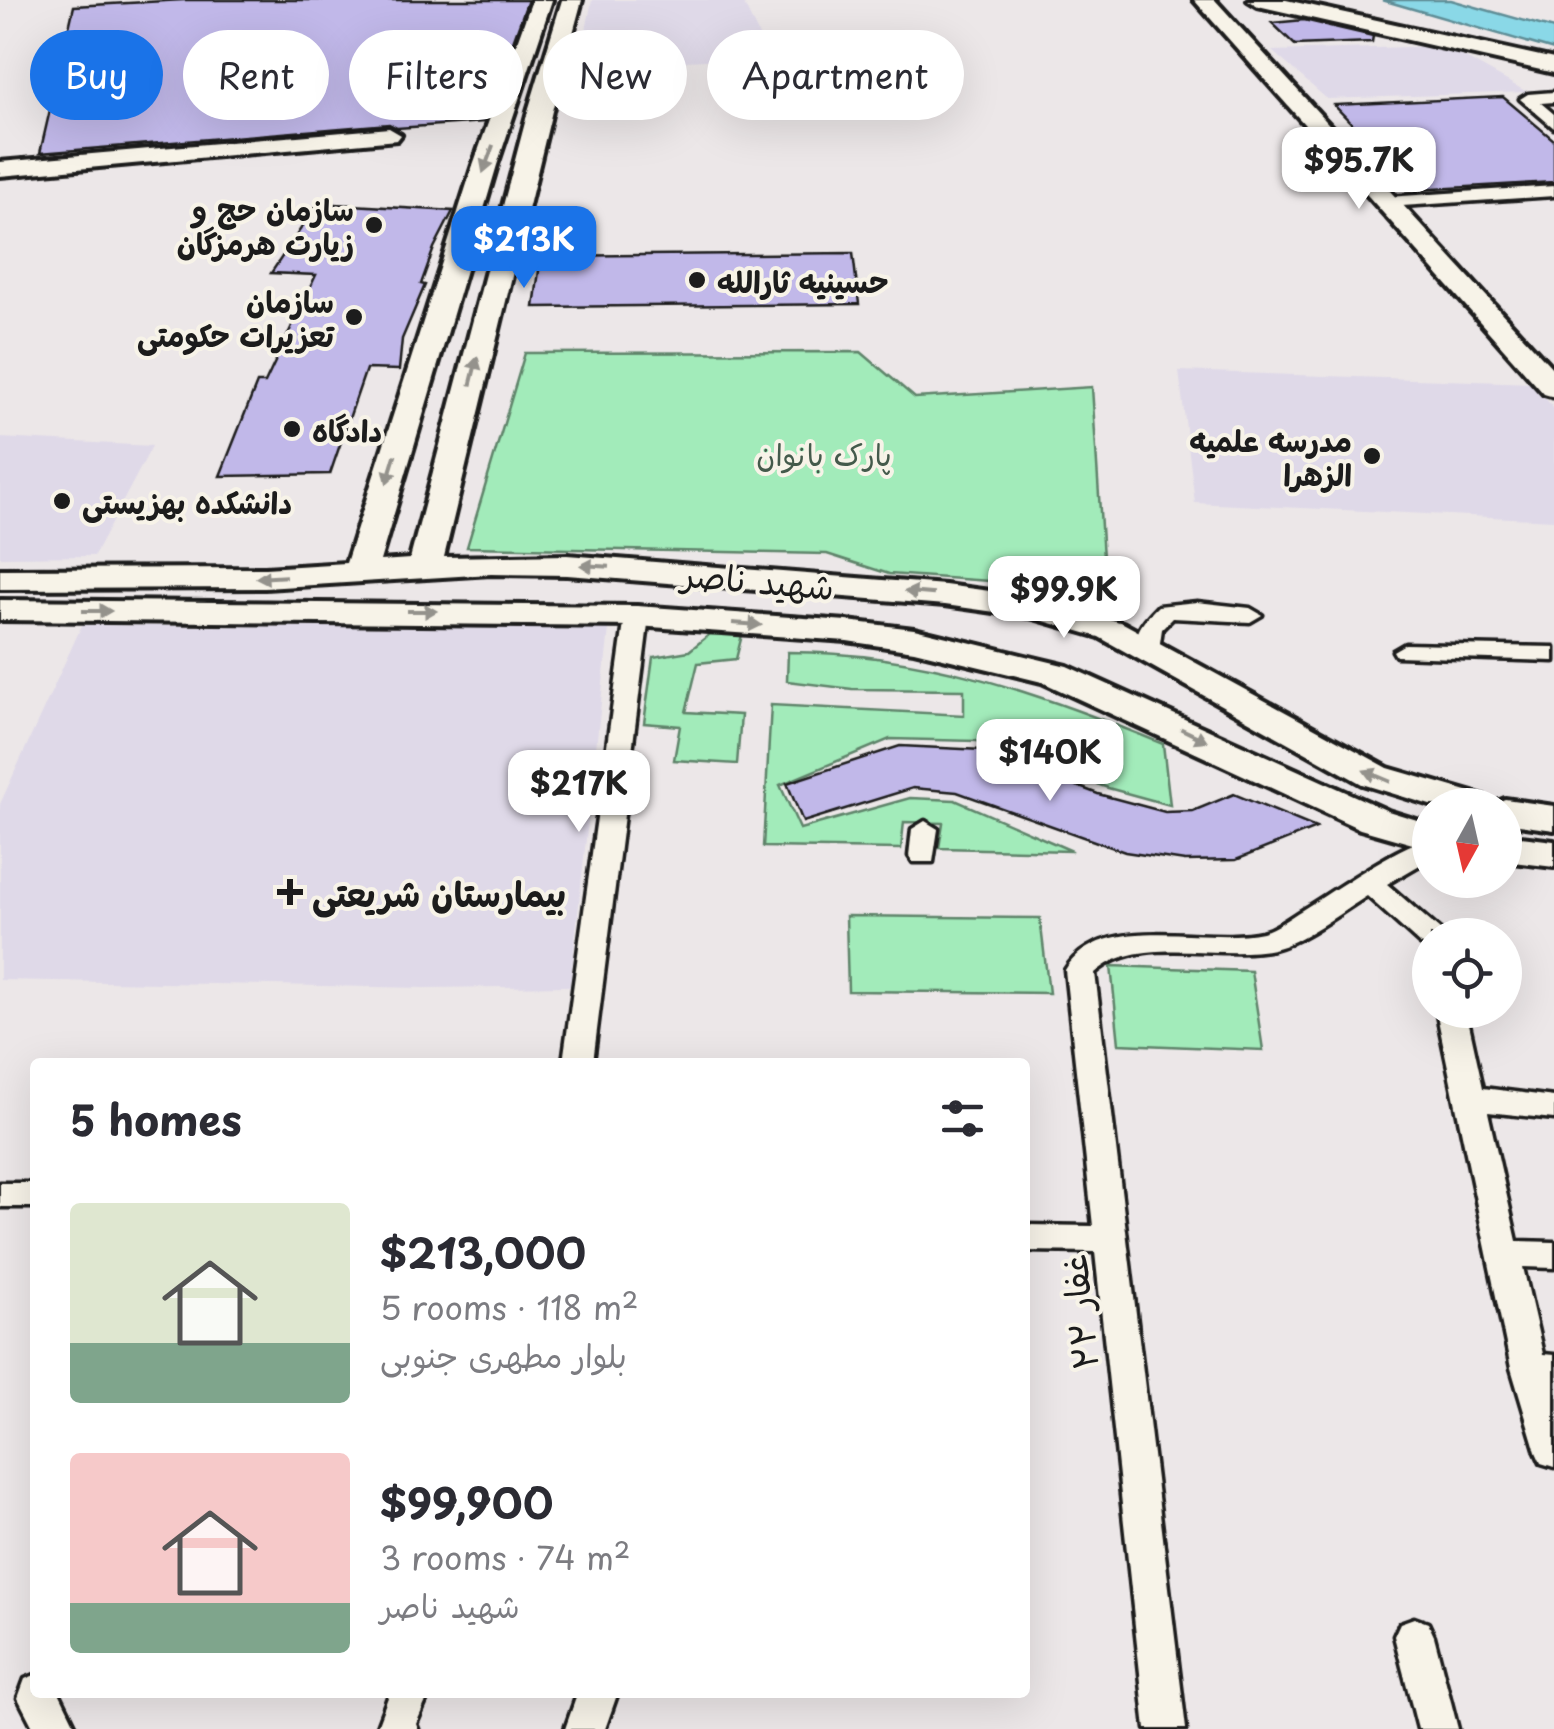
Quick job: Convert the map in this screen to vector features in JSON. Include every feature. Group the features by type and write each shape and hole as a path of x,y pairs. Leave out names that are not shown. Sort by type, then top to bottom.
{"street":[{"path":"523,55 542,0"},
{"path":"563,30 572,0"},
{"path":"1204,0 1554,388"},
{"path":"1258,0 1554,66"},
{"path":"1554,97 1528,99 1554,122"},
{"path":"425,568 543,102"},
{"path":"360,571 501,120"},
{"path":"8,170 389,135"},
{"path":"1387,202 1554,190"},
{"path":"436,324 486,324"},
{"name":"شهید ناصر","path":"0,579 235,579 510,564 653,569 1008,604 1078,618 1149,651 1277,726 1375,776 1414,788"},
{"path":"987,656 1031,637 1032,620 1008,604"},
{"path":"1084,686 1073,671 1073,661 1081,652 1116,647 1149,651 1150,628 1166,612 1198,609 1250,615"},
{"name":"شهید ناصر","path":"8,612 636,616 847,631 987,656 1054,674 1374,820 1412,831"},
{"path":"579,1058 636,616"},
{"path":"1405,651 1554,654"},
{"path":"1522,813 1554,818"},
{"path":"1522,850 1554,854"},
{"name":"غفار ۲۲","path":"1166,1729 1080,970 1101,951 1155,942 1231,945 1272,940 1412,858"},
{"path":"1370,884 1412,921"},
{"path":"1455,1028 1503,1254 1542,1368 1554,1452"},
{"path":"1469,1098 1554,1108"},
{"path":"0,1195 30,1195"},
{"path":"1030,1238 1110,1238"},
{"path":"1503,1254 1554,1255"},
{"path":"1414,1636 1438,1729"},
{"path":"38,1698 57,1729"},
{"path":"398,1729 395,1726 407,1698"},
{"path":"585,1729 596,1698"}],"shaded area":[{"path":"592,0 742,0 756,30 707,30 707,60 687,61 687,30 586,30"},
{"path":"1444,46 1527,92 1327,99 1272,51"},
{"name":"مدرسه علمیه الزهرا","path":"1179,371 1533,383 1554,409 1554,520 1195,503"},
{"name":"دانشکده بهزیستی","path":"0,438 152,446 94,556 0,557"},
{"name":"بیمارستان شریعتی","path":"82,625 609,629 570,986 426,988 0,980 0,804"}],"green space":[{"name":"پارک بانوان","path":"861,352 915,398 1092,387 1105,589 889,574 827,554 467,547 525,353"},
{"path":"710,634 742,635 736,659 698,663 686,712 741,715 737,764 674,760 680,726 644,723 653,657 689,651"},
{"path":"788,652 886,659 933,668 1025,692 1117,725 1163,744 1170,805 1108,788 977,741 890,739 780,785 800,829 910,798 955,800 1072,851 939,848 943,823 904,822 901,849 763,847 771,705 964,715 964,690 852,689 787,681"},
{"path":"846,916 1040,918 1049,993 848,991"},
{"path":"1111,966 1251,971 1263,1050 1119,1044"}],"water":[{"path":"1382,0 1451,0 1554,29 1554,50"}],"building":[{"path":"183,0 528,0 517,30 349,30 349,120 484,122 397,128 389,124 40,153 48,120 163,120 163,30 68,30 74,6"},
{"path":"1304,20 1373,36 1372,42 1295,45 1272,23"},
{"path":"1503,97 1554,140 1554,182 1416,190 1334,105"},
{"path":"318,203 453,211 434,248 421,284 425,285 402,339 399,370 366,369 330,474 220,476 257,383 265,383 316,275 271,273"},
{"name":"حسینیه ثارالله","path":"853,253 859,304 534,307 541,256"},
{"path":"900,746 983,750 1098,794 1165,812 1193,811 1234,794 1316,828 1236,860 1185,861 1125,852 957,792 913,788 803,822 787,783"}],"place":[{"name":"سازمان حج و زیارت هرمزگان","path":"374,225"},
{"name":"حسینیه ثارالله","path":"697,280"},
{"name":"سازمان تعزیرات حکومتی","path":"354,317"},
{"name":"دادگاه","path":"292,429"},
{"name":"مدرسه علمیه الزهرا","path":"1372,456"},
{"name":"دانشکده بهزیستی","path":"62,501"},
{"name":"بیمارستان شریعتی","path":"290,892"}]}
